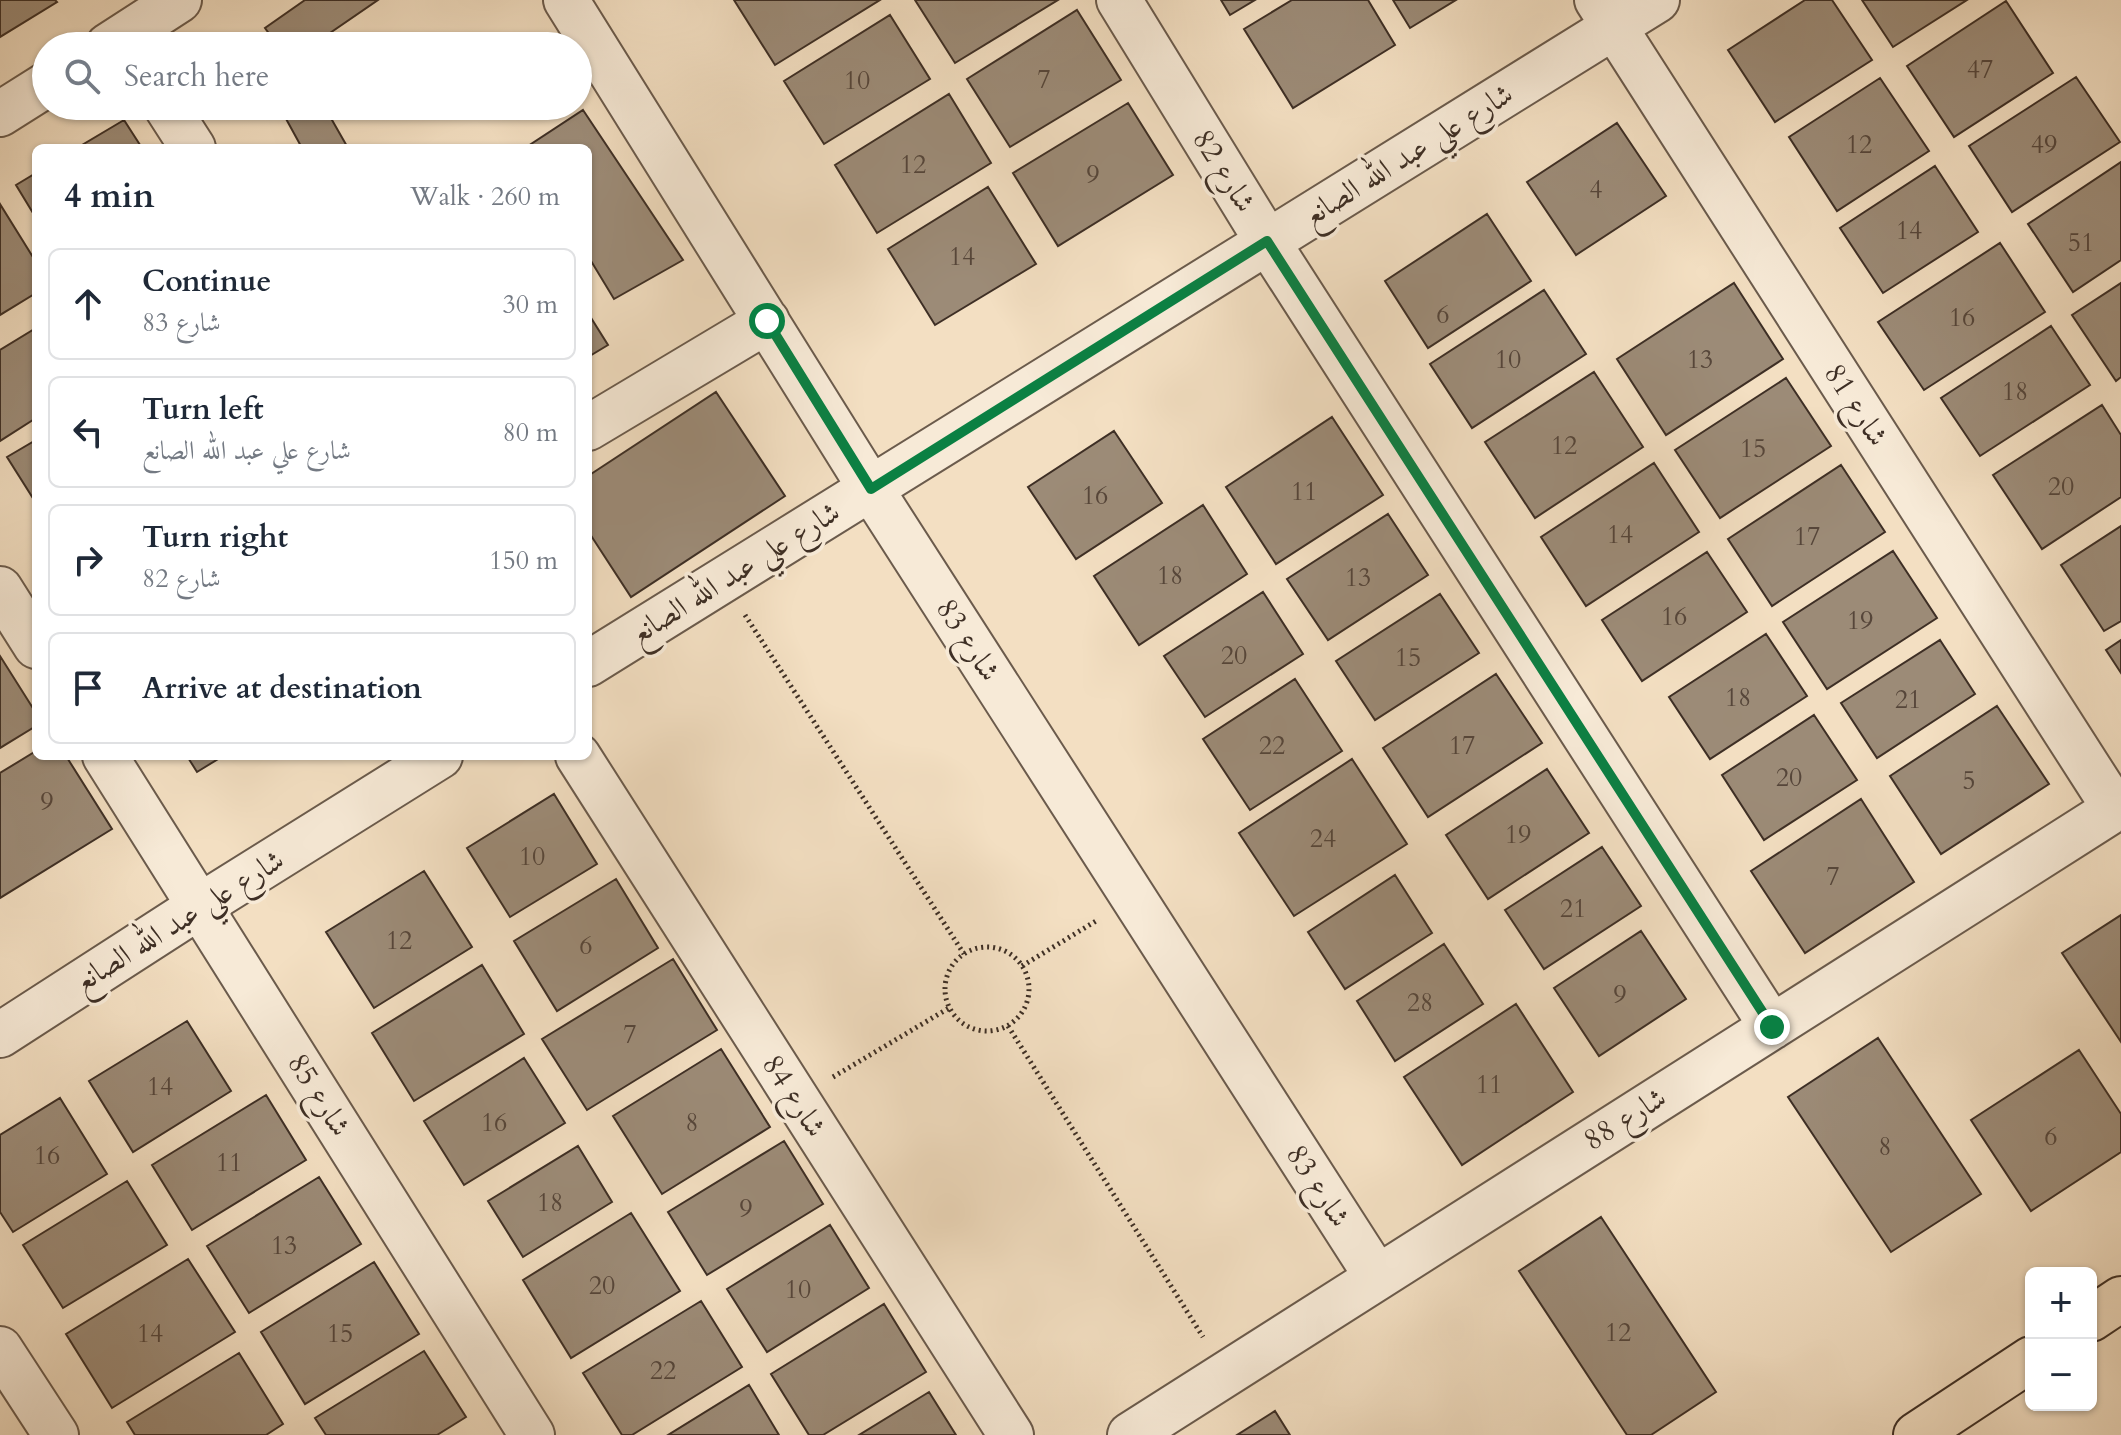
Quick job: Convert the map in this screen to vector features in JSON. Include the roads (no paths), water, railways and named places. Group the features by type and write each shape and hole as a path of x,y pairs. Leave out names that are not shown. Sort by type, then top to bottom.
{"main road":[{"path":"2097,1315 2121,1299"},
{"path":"1916,1435 2025,1363"}],"street":[{"path":"134,32 179,0"},
{"name":"شارع 83","path":"566,0 586,32"},
{"name":"شارع 82","path":"1119,0 1267,241 1772,1027"},
{"name":"شارع علي عبد الله الصانع","path":"592,662 1267,241 1606,14 1657,0"},
{"name":"شارع 81","path":"1606,14 2118,807"},
{"name":"شارع 83","path":"592,42 871,489 1377,1277"},
{"path":"0,114 32,94"},
{"path":"175,120 190,144"},
{"path":"592,426 767,321"},
{"path":"0,589 32,640"},
{"name":"شارع 85","path":"108,760 532,1435"},
{"name":"شارع علي عبد الله الصانع","path":"0,1035 434,760"},
{"name":"شارع 84","path":"581,760 1011,1435"},
{"name":"شارع 88","path":"1130,1435 2118,807"},
{"path":"0,1349 56,1435"}]}
